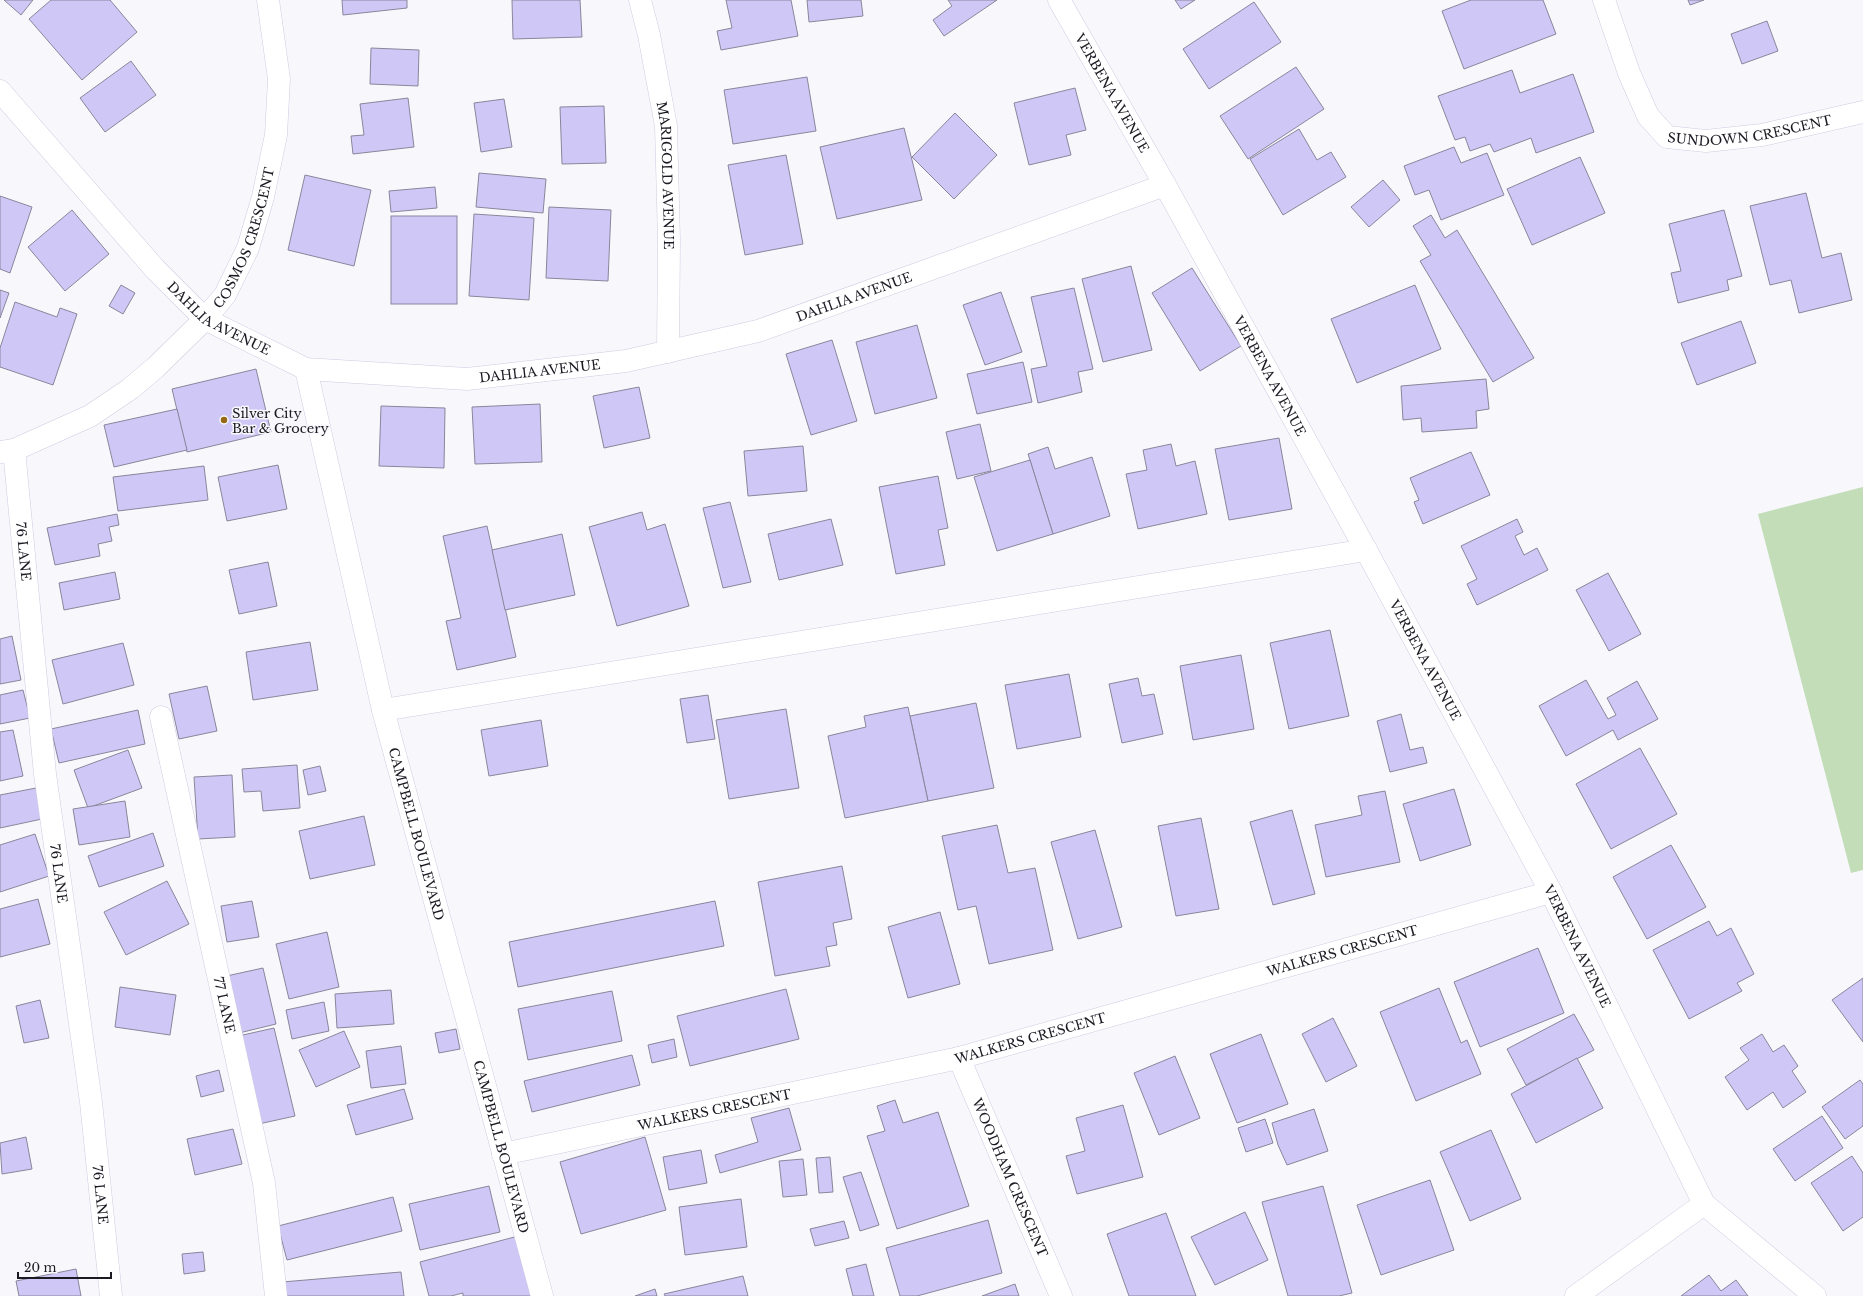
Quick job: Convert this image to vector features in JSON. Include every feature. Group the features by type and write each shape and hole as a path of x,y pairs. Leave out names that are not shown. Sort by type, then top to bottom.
{"street":[{"name":"COSMOS CRESCENT","path":"7,451 90,416 130,389 156,367 205,319 225,295 248,248 263,197 276,135 279,79 268,0"},
{"name":"MARIGOLD AVENUE","path":"640,0 649,35 666,126 668,352"},
{"name":"VERBENA AVENUE","path":"1059,0 1165,185 1366,550 1551,892 1704,1204 1815,1296"},
{"name":"SUNDOWN CRESCENT","path":"1604,0 1629,73 1648,116 1667,137 1706,141 1762,135 1863,112"},
{"name":"DAHLIA AVENUE","path":"0,90 155,269 205,319 306,368 467,379 626,362 758,331 1165,185"},
{"name":"CAMPBELL BOULEVARD","path":"306,368 383,710 542,1296"},
{"name":"76 LANE","path":"7,451 45,774 91,1102 111,1296"},
{"path":"383,710 1366,550"},
{"name":"77 LANE","path":"161,717 264,1183 276,1296"},
{"name":"WALKERS CRESCENT","path":"503,1154 958,1058 1551,892"},
{"name":"WOODHAM CRESCENT","path":"958,1058 1061,1296"},
{"path":"1576,1296 1704,1204"}],"green space":[{"path":"1863,487 1863,870 1851,873 1758,514"}],"building":[{"path":"4,0 33,0 21,15"},
{"path":"51,0 110,0 137,32 82,80 29,19"},
{"path":"342,0 407,0 407,8 343,15"},
{"path":"512,0 580,0 582,37 513,39"},
{"path":"726,0 791,0 798,36 721,50 717,31 732,28"},
{"path":"807,0 861,0 863,16 809,22"},
{"path":"948,0 997,0 944,36 933,20 952,6"},
{"path":"1175,0 1195,0 1181,9"},
{"path":"1471,0 1543,0 1556,34 1464,69 1442,11"},
{"path":"1688,0 1704,0 1690,5"},
{"path":"1254,2 1281,42 1209,89 1183,49"},
{"path":"1767,21 1778,51 1742,64 1731,34"},
{"path":"371,48 419,50 418,86 370,84"},
{"path":"131,61 156,95 105,132 80,98"},
{"path":"1296,67 1324,109 1248,159 1220,116"},
{"path":"1512,70 1520,93 1573,74 1594,132 1536,153 1531,138 1494,152 1490,144 1470,151 1465,137 1455,140 1438,96"},
{"path":"807,77 816,131 733,144 724,90"},
{"path":"1075,88 1086,130 1066,135 1071,155 1029,165 1014,103"},
{"path":"408,98 414,147 353,154 351,136 364,135 360,104"},
{"path":"504,99 512,147 481,152 474,103"},
{"path":"604,106 606,163 562,164 560,107"},
{"path":"955,113 997,155 954,199 912,157"},
{"path":"904,128 922,200 837,219 820,147"},
{"path":"1299,129 1317,160 1331,152 1346,177 1283,215 1250,159"},
{"path":"1454,147 1461,163 1487,153 1504,195 1441,220 1429,190 1415,195 1404,166"},
{"path":"786,155 803,244 745,255 728,165"},
{"path":"1580,157 1605,213 1532,245 1507,189"},
{"path":"479,173 546,179 543,213 476,207"},
{"path":"305,175 371,190 354,266 288,250"},
{"path":"1383,180 1400,200 1369,227 1351,207"},
{"path":"435,187 437,208 391,212 389,191"},
{"path":"1806,193 1822,258 1841,253 1852,300 1799,313 1791,280 1770,285 1750,206"},
{"path":"0,196 32,207 10,273 0,269"},
{"path":"549,207 611,210 608,281 546,278"},
{"path":"72,210 109,254 65,291 28,247"},
{"path":"1724,210 1742,276 1727,280 1729,290 1678,303 1671,273 1681,271 1669,224"},
{"path":"474,214 534,218 529,300 469,296"},
{"path":"1431,215 1445,238 1457,230 1534,358 1493,382 1420,261 1431,255 1413,226"},
{"path":"391,216 457,216 457,304 391,304"},
{"path":"1131,266 1152,350 1103,362 1082,279"},
{"path":"1192,268 1241,346 1200,371 1152,293"},
{"path":"121,285 135,293 123,314 109,306"},
{"path":"1415,285 1441,349 1357,383 1331,319"},
{"path":"1074,288 1093,369 1078,372 1082,392 1038,403 1031,369 1047,366 1031,297"},
{"path":"0,290 9,293 0,318"},
{"path":"1001,292 1022,352 985,365 963,305"},
{"path":"15,302 57,317 60,308 77,314 53,385 0,367 0,348"},
{"path":"1741,321 1756,363 1697,385 1681,343"},
{"path":"917,325 937,398 875,414 856,342"},
{"path":"832,340 857,421 811,435 786,354"},
{"path":"1023,362 1032,402 977,414 967,374"},
{"name":"Silver City Bar & Grocery","path":"256,369 271,432 187,452 172,389"},
{"path":"1486,379 1489,409 1476,411 1477,428 1422,432 1421,418 1403,420 1401,386"},
{"path":"639,387 650,438 604,448 593,396"},
{"path":"540,404 542,462 475,464 472,407"},
{"path":"381,406 445,408 444,468 379,466"},
{"path":"177,409 187,450 114,467 104,425"},
{"path":"980,424 991,471 957,479 946,432"},
{"path":"1279,438 1292,509 1229,520 1215,449"},
{"path":"1171,444 1176,466 1195,461 1207,514 1138,529 1126,474 1147,470 1143,450"},
{"path":"803,446 807,491 748,496 744,451"},
{"path":"1048,447 1055,469 1092,457 1110,516 1053,534 1028,454"},
{"path":"1471,452 1490,495 1423,524 1414,502 1419,500 1410,478"},
{"path":"1030,460 1053,534 997,551 974,477"},
{"path":"278,465 287,509 227,521 218,477"},
{"path":"204,466 208,500 118,511 113,477"},
{"path":"938,476 948,528 938,530 945,565 896,574 879,487"},
{"path":"730,502 751,582 723,588 703,508"},
{"path":"642,512 647,530 665,524 689,606 617,626 589,527"},
{"path":"117,514 119,525 109,527 112,541 98,544 100,556 55,565 47,528"},
{"path":"831,519 843,565 779,580 768,534"},
{"path":"1517,519 1523,532 1515,536 1524,555 1537,548 1548,570 1477,605 1467,584 1477,579 1461,546"},
{"path":"487,526 516,657 457,670 446,621 461,618 443,536"},
{"path":"562,534 575,595 505,610 492,550"},
{"path":"268,562 277,606 239,614 229,570"},
{"path":"115,572 120,599 64,610 59,583"},
{"path":"1608,573 1641,634 1609,651 1576,590"},
{"path":"1330,630 1349,716 1289,729 1270,643"},
{"path":"12,636 21,680 0,684 0,639"},
{"path":"310,642 318,690 253,700 246,652"},
{"path":"123,643 134,685 63,704 52,660"},
{"path":"1241,655 1254,729 1193,740 1180,666"},
{"path":"1069,674 1081,737 1017,749 1005,685"},
{"path":"1138,678 1142,696 1154,694 1163,734 1122,743 1109,684"},
{"path":"1586,680 1608,719 1616,715 1607,698 1637,681 1658,719 1618,740 1613,730 1566,756 1539,706"},
{"path":"207,686 217,731 179,739 169,694"},
{"path":"23,690 30,718 0,724 0,695"},
{"path":"708,695 715,739 687,743 680,699"},
{"path":"976,703 994,788 928,801 910,716"},
{"path":"908,707 928,801 845,818 828,736 866,727 864,716"},
{"path":"786,709 799,788 729,799 716,720"},
{"path":"138,710 145,744 59,763 51,729"},
{"path":"1401,714 1410,750 1423,747 1427,763 1390,772 1377,721"},
{"path":"541,720 548,766 489,776 481,730"},
{"path":"13,730 23,776 0,781 0,732"},
{"path":"1640,748 1677,814 1611,849 1576,784"},
{"path":"128,750 142,788 88,808 74,770"},
{"path":"297,765 300,808 263,811 261,791 244,792 242,769"},
{"path":"320,766 326,791 308,795 303,770"},
{"path":"232,775 235,837 198,839 194,777"},
{"path":"36,788 42,819 0,828 0,795"},
{"path":"1454,789 1471,845 1420,861 1403,804"},
{"path":"1385,791 1400,862 1326,877 1315,825 1362,815 1358,796"},
{"path":"125,801 130,837 79,845 73,809"},
{"path":"1292,810 1315,894 1273,905 1250,822"},
{"path":"364,816 375,865 310,879 299,831"},
{"path":"1201,818 1219,909 1176,916 1158,826"},
{"path":"997,825 1008,873 1035,868 1053,950 989,964 976,906 958,910 942,836"},
{"path":"1095,830 1122,927 1078,939 1051,842"},
{"path":"153,833 164,866 99,887 88,856"},
{"path":"35,834 49,876 0,892 0,845"},
{"path":"1671,845 1706,907 1647,939 1613,877"},
{"path":"842,866 852,919 833,923 837,945 826,947 830,966 775,976 758,882"},
{"path":"167,881 189,924 126,955 104,912"},
{"path":"38,899 50,944 0,957 0,909"},
{"path":"252,901 259,937 227,942 221,906"},
{"path":"715,901 724,946 518,987 509,942"},
{"path":"940,912 960,984 908,998 888,927"},
{"path":"1709,921 1717,936 1731,928 1754,974 1737,983 1742,991 1689,1019 1653,950"},
{"path":"327,932 339,987 289,999 276,944"},
{"path":"1538,948 1564,1013 1480,1047 1454,982"},
{"path":"263,968 276,1024 235,1034 222,977"},
{"path":"1863,978 1863,1042 1832,1000"},
{"path":"120,987 176,995 170,1035 115,1027"},
{"path":"1439,988 1461,1043 1467,1040 1481,1074 1416,1101 1380,1012"},
{"path":"786,989 799,1039 690,1066 677,1016"},
{"path":"391,990 394,1024 337,1028 335,994"},
{"path":"612,991 622,1041 528,1060 518,1009"},
{"path":"40,1000 49,1038 24,1043 16,1006"},
{"path":"324,1002 329,1031 292,1039 286,1010"},
{"path":"1574,1014 1594,1050 1526,1085 1507,1049"},
{"path":"1333,1018 1357,1066 1326,1082 1302,1034"},
{"path":"274,1028 295,1116 254,1125 234,1037"},
{"path":"456,1029 460,1049 439,1053 435,1033"},
{"path":"344,1031 360,1067 316,1087 299,1050"},
{"path":"1261,1034 1288,1104 1237,1123 1210,1054"},
{"path":"1762,1034 1773,1052 1784,1045 1798,1066 1792,1071 1806,1092 1783,1108 1773,1092 1747,1110 1725,1077 1749,1060 1740,1048"},
{"path":"674,1039 677,1057 652,1063 648,1045"},
{"path":"401,1046 406,1084 371,1088 366,1051"},
{"path":"632,1055 640,1085 532,1112 524,1081"},
{"path":"1175,1056 1200,1118 1159,1135 1134,1073"},
{"path":"1577,1058 1603,1108 1536,1143 1511,1094"},
{"path":"219,1070 224,1091 201,1097 196,1076"},
{"path":"1860,1080 1863,1084 1863,1126 1845,1139 1822,1107"},
{"path":"404,1089 413,1119 356,1135 347,1105"},
{"path":"895,1100 903,1123 938,1112 969,1206 897,1229 867,1136 885,1131 877,1106"},
{"path":"1123,1105 1143,1177 1077,1194 1066,1156 1085,1151 1076,1118"},
{"path":"789,1108 801,1150 720,1173 715,1155 758,1142 751,1118"},
{"path":"1314,1109 1328,1151 1287,1165 1278,1145 1272,1123"},
{"path":"1822,1116 1843,1148 1795,1181 1773,1149"},
{"path":"1265,1119 1273,1143 1246,1152 1238,1128"},
{"path":"233,1129 242,1164 195,1175 187,1139"},
{"path":"1491,1130 1521,1199 1470,1221 1440,1152"},
{"path":"26,1137 32,1169 2,1174 0,1143"},
{"path":"645,1137 666,1210 581,1234 560,1162"},
{"path":"701,1150 707,1183 669,1190 663,1157"},
{"path":"1852,1156 1863,1173 1863,1217 1843,1231 1811,1183"},
{"path":"830,1157 833,1192 819,1193 816,1158"},
{"path":"803,1159 807,1195 783,1197 779,1161"},
{"path":"861,1172 879,1225 860,1231 843,1177"},
{"path":"1430,1180 1454,1250 1381,1275 1357,1205"},
{"path":"489,1186 500,1232 420,1250 409,1204"},
{"path":"1323,1186 1352,1293 1339,1296 1288,1296 1262,1202"},
{"path":"393,1197 402,1231 287,1260 278,1226"},
{"path":"741,1199 747,1247 685,1255 679,1207"},
{"path":"1245,1212 1268,1260 1215,1285 1191,1237"},
{"path":"1166,1213 1196,1296 1129,1296 1107,1234"},
{"path":"988,1220 1002,1273 917,1296 900,1296 886,1248"},
{"path":"844,1221 849,1238 815,1246 810,1229"},
{"path":"522,1235 538,1296 463,1296 463,1293 451,1296 429,1296 420,1262"},
{"path":"203,1252 205,1271 184,1274 182,1254"},
{"path":"866,1264 874,1296 853,1296 846,1269"},
{"path":"76,1269 81,1296 19,1296 16,1281"},
{"path":"401,1272 404,1296 283,1296 282,1282"},
{"path":"1709,1275 1721,1291 1736,1280 1748,1296 1681,1296"},
{"path":"743,1276 748,1296 665,1296 664,1294"},
{"path":"1015,1284 1019,1296 982,1296"},
{"path":"655,1289 657,1296 635,1296"}],"place":[{"name":"Silver City Bar & Grocery","path":"224,420"}]}
